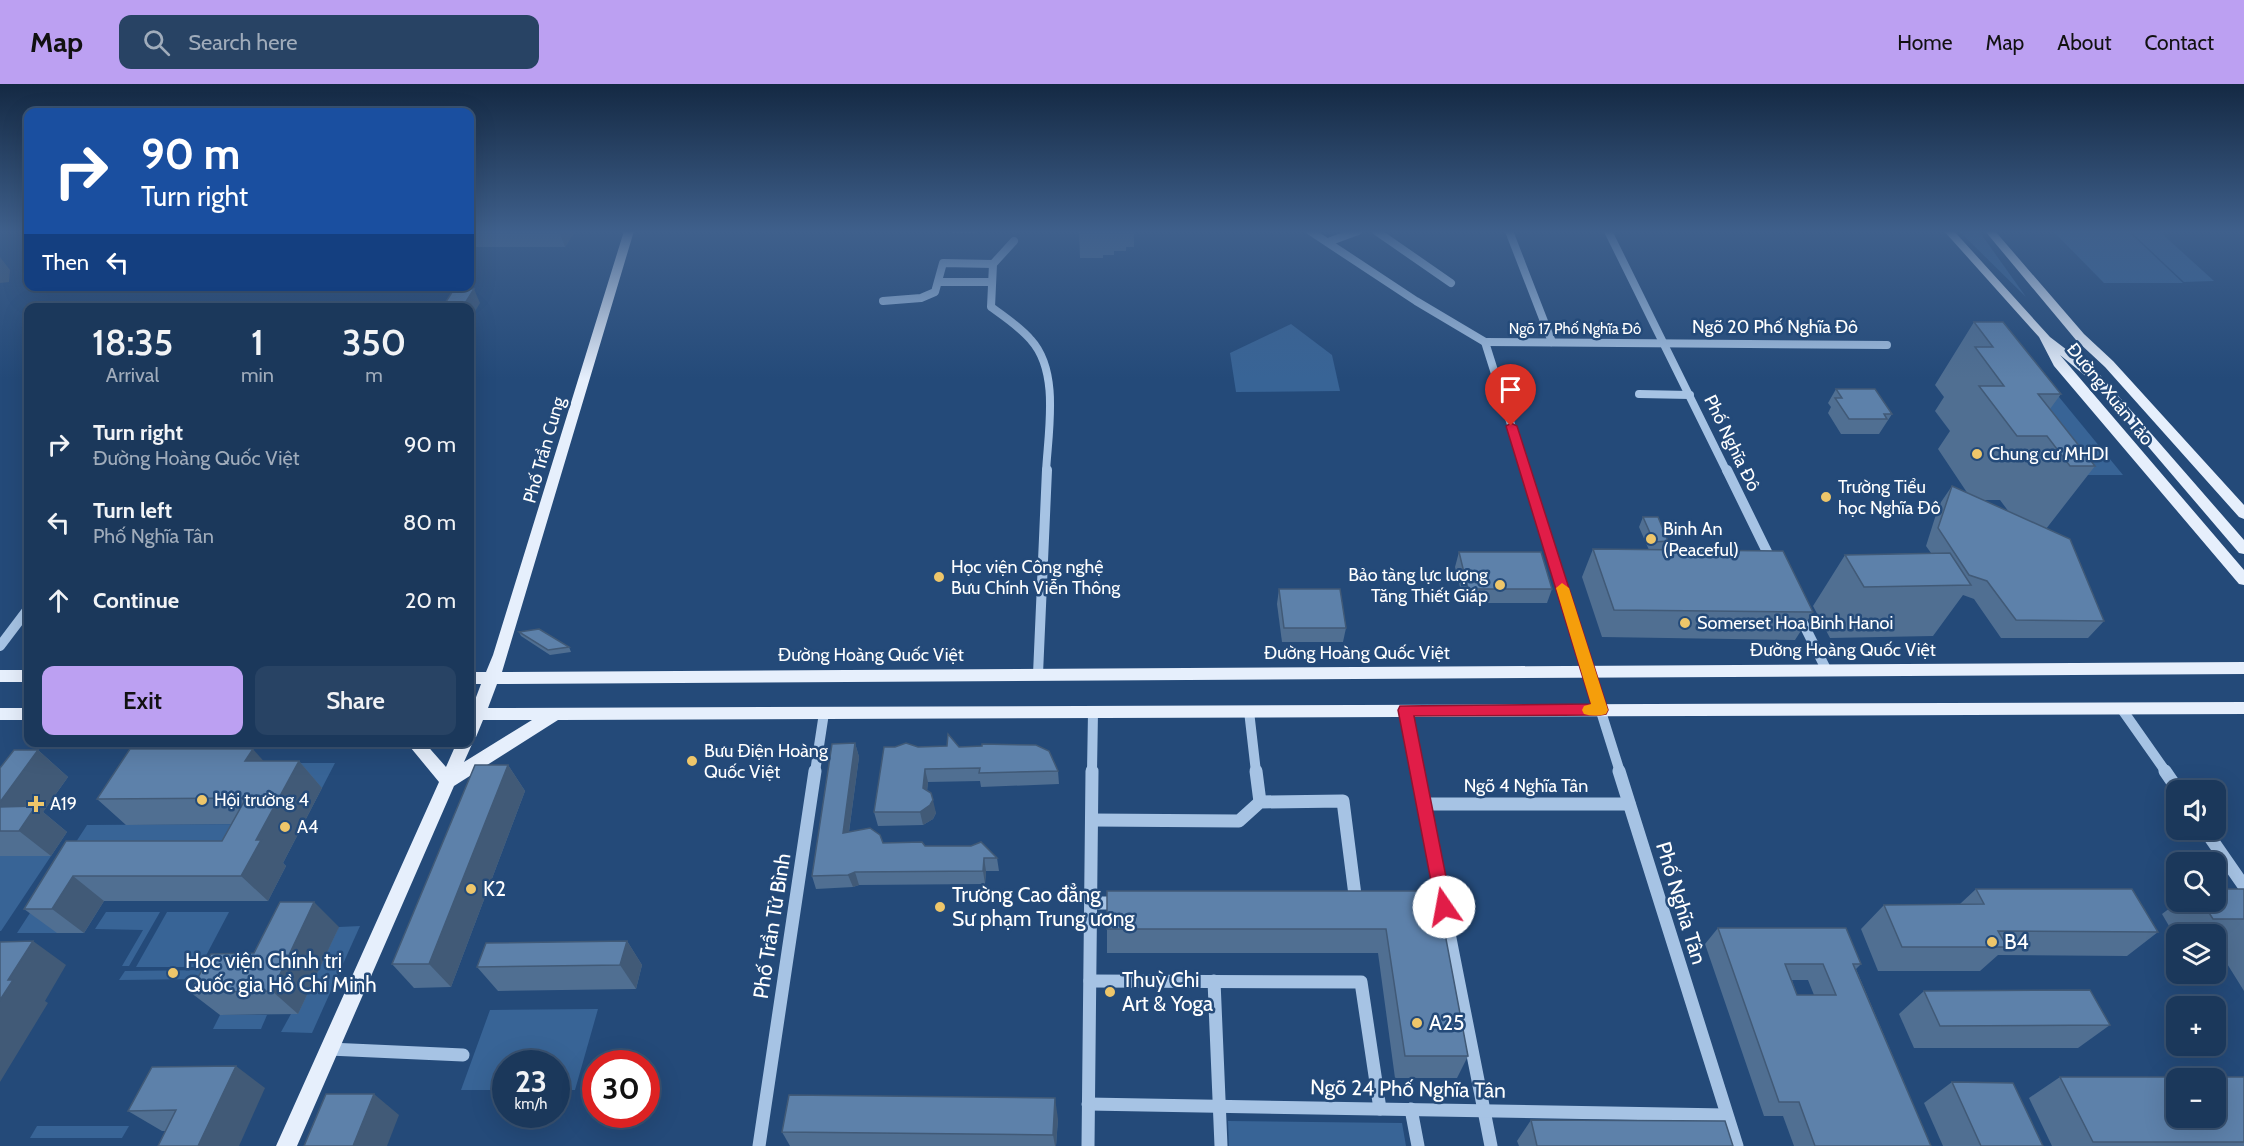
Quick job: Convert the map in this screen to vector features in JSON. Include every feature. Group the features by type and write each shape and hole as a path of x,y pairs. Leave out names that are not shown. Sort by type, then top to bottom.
{"main road":[{"name":"Phố Trần Cung","path":"474,712 493,678 613,281"},
{"name":"Đường Xuân Tảo","path":"1994,281 2044,336 2058,363 2241,574"},
{"name":"Đường Xuân Tảo","path":"2032,281 2080,337 2109,364 2244,514"},
{"path":"2044,336 2097,379 2244,549"},
{"path":"2080,337 2097,379"},
{"name":"Đường Hoàng Quốc Việt","path":"474,678 2244,668"},
{"path":"0,676 24,676"},
{"path":"474,714 2244,708"},
{"path":"0,714 24,714"},
{"path":"448,781 556,714"},
{"path":"418,747 448,781"},
{"path":"286,1146 463,747"}],"street":[{"path":"1385,281 1485,342"},
{"path":"1447,281 1451,283"},
{"path":"1528,281 1552,342"},
{"name":"Phố Nghĩa Đô","path":"1633,281 1775,567"},
{"path":"883,301 921,298 935,292 939,282 992,282 992,307 1036,342 1049,371 1038,674"},
{"name":"Ngõ 17 Phố Nghĩa Đô","path":"1485,342 1664,343"},
{"name":"Phố Nghĩa Tân","path":"1485,342 1737,1146"},
{"name":"Ngõ 20 Phố Nghĩa Đô","path":"1664,343 1887,345"},
{"path":"1639,394 1690,394"},
{"path":"1791,599 1826,669"},
{"path":"0,646 24,614"},
{"path":"2121,708 2171,780"},
{"path":"1405,710 1439,907 1491,1146"},
{"path":"1249,711 1260,802"},
{"path":"1088,1146 1093,712"},
{"name":"Phố Trần Tử Bình","path":"759,1146 824,713"},
{"path":"1092,820 1239,821 1260,802 1342,801 1357,906"},
{"name":"Ngõ 4 Nghĩa Tân","path":"1423,804 1629,804"},
{"path":"2212,840 2244,886"},
{"path":"1091,903 1137,904"},
{"path":"1090,981 1361,982 1380,1109"},
{"path":"1214,981 1221,1146"},
{"path":"329,1049 463,1055"},
{"name":"Ngõ 24 Phố Nghĩa Tân","path":"1088,1104 1726,1115"},
{"path":"1411,1110 1418,1146"}],"shaded area":[{"path":"2009,281 2014,281 2026,297"},
{"path":"2102,281 2180,281 2183,283 2104,283"},
{"path":"2182,281 2214,281 2184,282"},
{"path":"1291,324 1332,355 1340,391 1236,392 1230,353"},
{"path":"2036,369 2123,475 2056,475"},
{"path":"283,763 335,763 322,788 248,866 97,866 57,933 17,933 87,825 249,824"},
{"path":"0,856 51,856 1,931 0,931"},
{"path":"106,912 160,912 129,966 122,966 143,930 95,929"},
{"path":"167,912 229,912 200,967 136,967"},
{"path":"360,926 312,1033 281,1032 339,927"},
{"path":"209,970 204,979 119,980 125,971"},
{"path":"598,1009 586,1050 582,1050 582,1065 575,1090 570,1090 570,1050 492,1050 492,1090 461,1090 490,1010"},
{"path":"220,1015 267,1015 261,1029 213,1029"},
{"path":"1228,1121 1402,1123 1406,1146 1229,1146"},
{"path":"37,1126 129,1126 122,1138 30,1138"}],"building":[{"path":"453,291 473,291 465,303 445,303"},
{"path":"1974,322 2003,322 2061,394 2038,394 2095,466 2070,466 2047,436 2017,436 1979,386 2004,386 1975,347 1993,347"},
{"path":"1836,389 1875,389 1892,414 1884,414 1887,419 1849,419 1835,398 1842,398"},
{"path":"1952,486 2070,539 2104,621 2016,620 1987,581 1969,575 1938,528"},
{"path":"1643,517 1658,517 1668,541 1654,542"},
{"path":"1593,549 1783,551 1813,612 1614,610"},
{"path":"1459,552 1541,552 1552,589 1468,589"},
{"path":"1950,553 1971,585 1864,587 1845,555"},
{"path":"1279,589 1340,589 1346,628 1284,628"},
{"path":"539,629 569,647 548,650 519,632"},
{"path":"948,734 959,747 982,746 982,744 1036,745 1049,751 1058,771 979,773 980,768 925,769 923,788 931,793 933,800 930,805 920,812 874,812 884,747 895,747 906,743 918,747 947,746"},
{"path":"855,743 843,833 870,828 880,835 883,843 922,842 925,846 971,846 981,842 997,858 984,858 983,871 855,872 848,875 812,876 832,744"},
{"path":"130,749 253,749 245,761 299,761 256,840 261,840 241,876 73,876 52,909 24,909 66,841 222,841 246,798 97,799"},
{"path":"14,750 38,750 0,802 0,768"},
{"path":"475,765 508,765 429,964 392,964"},
{"path":"36,806 19,831 0,831 0,807"},
{"path":"1976,889 2132,889 2158,932 1998,931 2007,947 1902,947 1884,905 1984,904"},
{"path":"2226,889 2244,889 2244,919 2213,919 2208,912 2226,912"},
{"path":"1107,891 1437,891 1468,1056 1405,1056 1386,929 1107,929"},
{"path":"280,902 314,902 272,991 190,992 211,954 254,953"},
{"path":"1718,928 1846,928 1861,964 1853,964 1931,1146 1815,1146 1799,1102 1779,1102","holes":["1785,964 1823,964 1836,995 1797,995"]},
{"path":"33,941 8,980 13,980 0,1000 0,942"},
{"path":"627,941 620,965 477,967 486,943"},
{"path":"2090,990 2110,1025 1940,1026 1924,991"},
{"path":"236,1066 198,1146 158,1146 176,1110 128,1111 152,1067"},
{"path":"2060,1077 2166,1077 2166,1128 2226,1128 2226,1077 2244,1077 2244,1142 2093,1142"},
{"path":"1952,1082 2013,1083 2043,1146 1981,1146"},
{"path":"326,1094 374,1094 353,1146 304,1146"},
{"path":"789,1095 1055,1098 1053,1135 782,1132"},
{"path":"1531,1120 1725,1121 1733,1146 1537,1146"}],"slow traffic":[{"path":"1562,588 1600,710 1589,710"}],"place":[{"name":"Chung cư MHDI","path":"1977,454"},
{"name":"Trường Tiểu học Nghĩa Đô","path":"1826,497"},
{"name":"Binh An (Peaceful)","path":"1651,539"},
{"name":"Học viện Công nghệ Bưu Chính Viễn Thông","path":"939,577"},
{"name":"Bảo tàng lực lượng Tăng Thiết Giáp","path":"1500,585"},
{"name":"Somerset Hoa Binh Hanoi","path":"1685,623"},
{"name":"Bưu Điện Hoàng Quốc Việt","path":"692,761"},
{"name":"Hội trường 4","path":"202,800"},
{"name":"A19","path":"36,804"},
{"name":"A4","path":"285,827"},
{"name":"K2","path":"471,889"},
{"name":"Trường Cao đẳng Sư phạm Trung ương","path":"940,907"},
{"name":"B4","path":"1992,942"},
{"name":"Học viện Chính trị Quốc gia Hồ Chí Minh","path":"173,973"},
{"name":"Thuỳ Chi Art & Yoga","path":"1110,992"},
{"name":"A25","path":"1417,1023"}],"route":[{"path":"1444,907 1405,710 1600,710 1511,426"}]}
